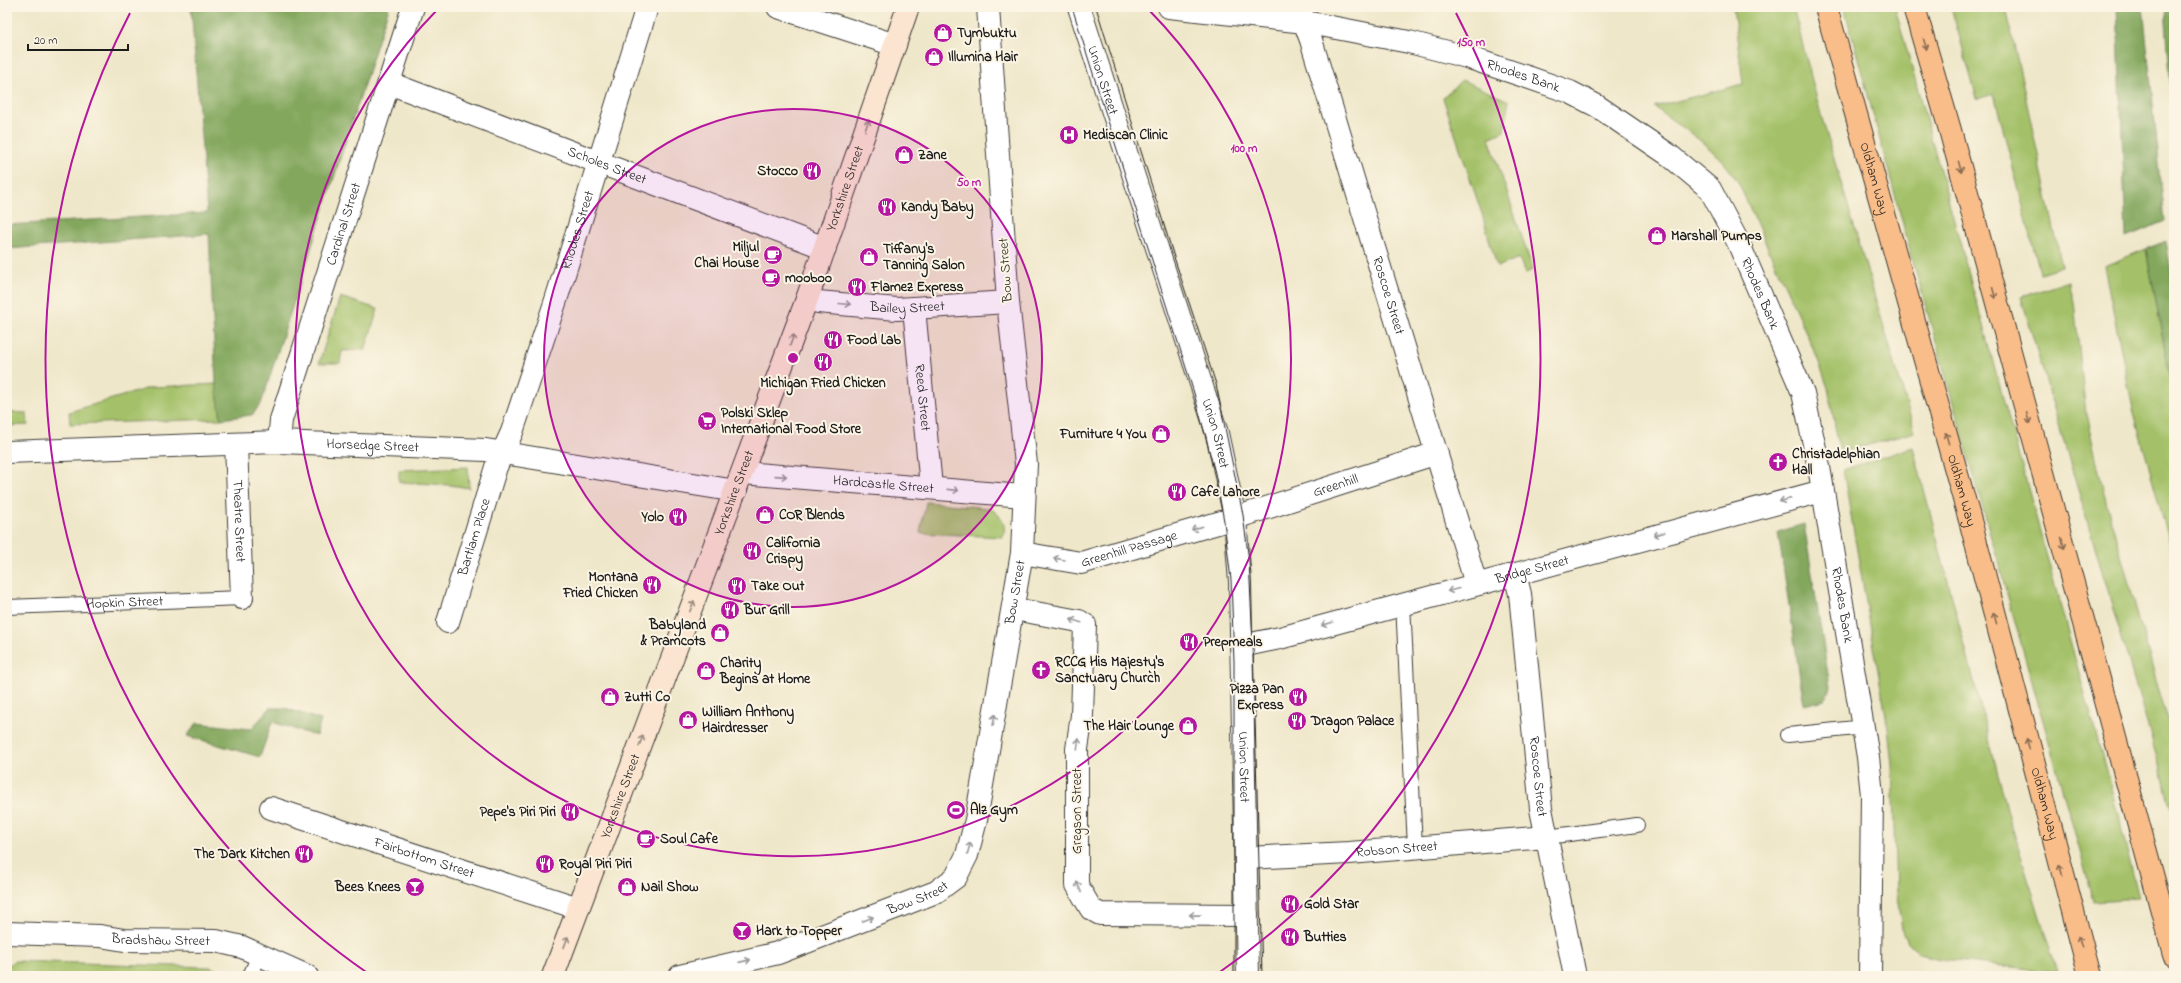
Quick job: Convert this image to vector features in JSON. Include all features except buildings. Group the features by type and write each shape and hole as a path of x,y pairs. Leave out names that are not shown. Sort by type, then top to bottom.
{"highway":[{"name":"Oldham Way","path":"1826,7 1971,524 2070,907 2090,976"},
{"path":"1914,7 1950,130 2174,955"}],"main road":[{"name":"Yorkshire Street","path":"553,976 807,299 908,7"}],"street":[{"name":"Cardinal Street","path":"279,442 281,420 413,7"},
{"name":"Rhodes Street","path":"504,453 600,162 647,7"},
{"path":"778,7 895,45"},
{"name":"Bow Street","path":"680,976 778,953 929,895 956,877 967,855 976,820 1014,609 1022,553 1026,464 1008,302 988,7"},
{"name":"Union Street","path":"1079,7 1217,433 1235,518 1240,582 1247,858 1248,976"},
{"name":"Rhodes Bank","path":"1169,7 1302,14 1467,57 1570,92 1597,106 1700,179 1710,190 1738,242 1803,392 1865,727 1872,795 1870,976"},
{"name":"Roscoe Street","path":"1302,14 1476,584"},
{"name":"Scholes Street","path":"389,83 825,248"},
{"name":"Bailey Street","path":"807,299 818,302 897,309 1008,302"},
{"name":"Reed Street","path":"914,308 931,487"},
{"name":"Horsedge Street","path":"7,452 279,442 486,450 739,482"},
{"name":"Theatre Street","path":"236,444 242,598"},
{"name":"Bartlam Place","path":"448,622 496,466 504,453"},
{"name":"Greenhill","path":"1235,518 1436,453"},
{"name":"Hardcastle Street","path":"739,482 931,487 1024,496"},
{"name":"Bridge Street","path":"1241,646 1280,638 1403,603 1822,490"},
{"name":"Greenhill Passage","path":"1022,553 1081,563 1235,518"},
{"name":"Roscoe Street","path":"1515,574 1520,594 1531,724 1541,809 1576,976"},
{"name":"Gregson Street","path":"1014,609 1079,621 1085,625 1082,715 1077,749 1077,885 1091,909 1100,914 1247,915"},
{"name":"Fairbottom Street","path":"271,808 578,908"},
{"name":"Robson Street","path":"1247,858 1546,837"},
{"name":"Bradshaw Street","path":"7,933 100,936 124,940 216,941 242,947 307,976"}],"lane":[{"name":"Hopkin Street","path":"7,607 242,598"},
{"path":"1403,603 1415,847"},
{"path":"1788,735 1865,727"},
{"path":"1546,837 1637,825"},
{"path":"250,976 259,955"}],"green space":[{"path":"191,7 389,7 261,404 252,415 221,419 216,384 209,234 7,249 7,225 207,213"},
{"path":"1733,7 1793,7 1821,115 1915,432 1840,453 1828,388 1817,357 1738,182 1721,159 1700,140 1654,107 1743,84"},
{"path":"1844,7 1895,7 2115,803 2139,898 2094,901 1913,261"},
{"path":"1951,7 2006,7 2062,266 2040,273 1994,94 1977,99"},
{"path":"2117,7 2143,7 2165,221 2126,237"},
{"path":"2165,7 2174,7 2174,131"},
{"path":"1462,80 1509,101 1504,131 1489,138 1533,270 1525,273 1519,258 1497,267 1482,214 1443,98"},
{"path":"2166,241 2174,289 2174,398 2146,249"},
{"path":"2146,249 2174,398 2174,558 2133,409 2104,266"},
{"path":"2069,281 2074,302 2086,414 2107,506 2174,743 2174,815 2021,297"},
{"path":"340,297 378,309 365,350 342,351 340,363 319,363"},
{"path":"216,384 221,419 70,424 69,412 152,387"},
{"path":"7,412 27,413 28,425 7,426"},
{"path":"1913,447 2010,820 2057,972 1940,959 1920,954 1909,944 1902,928 1896,893 1892,764 1888,728 1843,470"},
{"path":"468,467 469,488 450,485 399,482 399,470"},
{"path":"926,502 989,508 997,513 1002,520 1004,528 1003,537 920,533"},
{"path":"1804,524 1830,687 1825,700 1804,705 1778,532"},
{"path":"270,708 285,708 321,720 316,736 272,722 260,757 187,736 197,723 251,729"},
{"path":"14,961 210,967 230,976 7,976 7,966"}],"tram line":[{"path":"1072,7 1194,393 1215,473 1224,521 1231,580 1234,662 1234,976"},
{"path":"1096,7 1174,257 1216,384 1243,515 1249,561 1253,644 1262,976"}],"place":[{"name":"Tymbuktu","path":"943,33"},
{"name":"Illumina Hair","path":"934,57"},
{"name":"Mediscan Clinic","path":"1069,135"},
{"name":"Zane","path":"904,155"},
{"name":"Stocco","path":"812,171"},
{"name":"Kandy Baby","path":"887,207"},
{"name":"Marshall Pumps","path":"1657,236"},
{"name":"Miljul Chai House","path":"773,255"},
{"name":"Tiffany's Tanning Salon","path":"869,257"},
{"name":"mooboo","path":"771,278"},
{"name":"Flamez Express","path":"857,287"},
{"name":"Food Lab","path":"833,340"},
{"name":"Michigan Fried Chicken","path":"823,362"},
{"name":"Polski Sklep International Food Store","path":"707,421"},
{"name":"Furniture 4 You","path":"1161,434"},
{"name":"Christadelphian Hall","path":"1778,462"},
{"name":"Cafe Lahore","path":"1177,492"},
{"name":"COR Blends","path":"765,515"},
{"name":"Yolo","path":"678,517"},
{"name":"California Crispy","path":"752,551"},
{"name":"Montana Fried Chicken","path":"652,585"},
{"name":"Take Out","path":"737,586"},
{"name":"Bur Grill","path":"730,610"},
{"name":"Babyland & Pramcots","path":"720,633"},
{"name":"Prepmeals","path":"1189,642"},
{"name":"RCCG His Majesty's Sanctuary Church","path":"1041,670"},
{"name":"Charity Begins at Home","path":"706,671"},
{"name":"Zutti Co","path":"610,697"},
{"name":"Pizza Pan Express","path":"1298,697"},
{"name":"William Anthony Hairdresser","path":"688,720"},
{"name":"Dragon Palace","path":"1297,721"},
{"name":"The Hair Lounge","path":"1188,726"},
{"name":"Alz Gym","path":"956,810"},
{"name":"Pepe's Piri Piri","path":"570,812"},
{"name":"Soul Cafe","path":"646,839"},
{"name":"The Dark Kitchen","path":"304,854"},
{"name":"Royal Piri Piri","path":"545,864"},
{"name":"Bees Knees","path":"415,887"},
{"name":"Nail Show","path":"627,887"},
{"name":"Gold Star","path":"1290,904"},
{"name":"Hark to Topper","path":"742,931"},
{"name":"Butties","path":"1290,937"}]}
